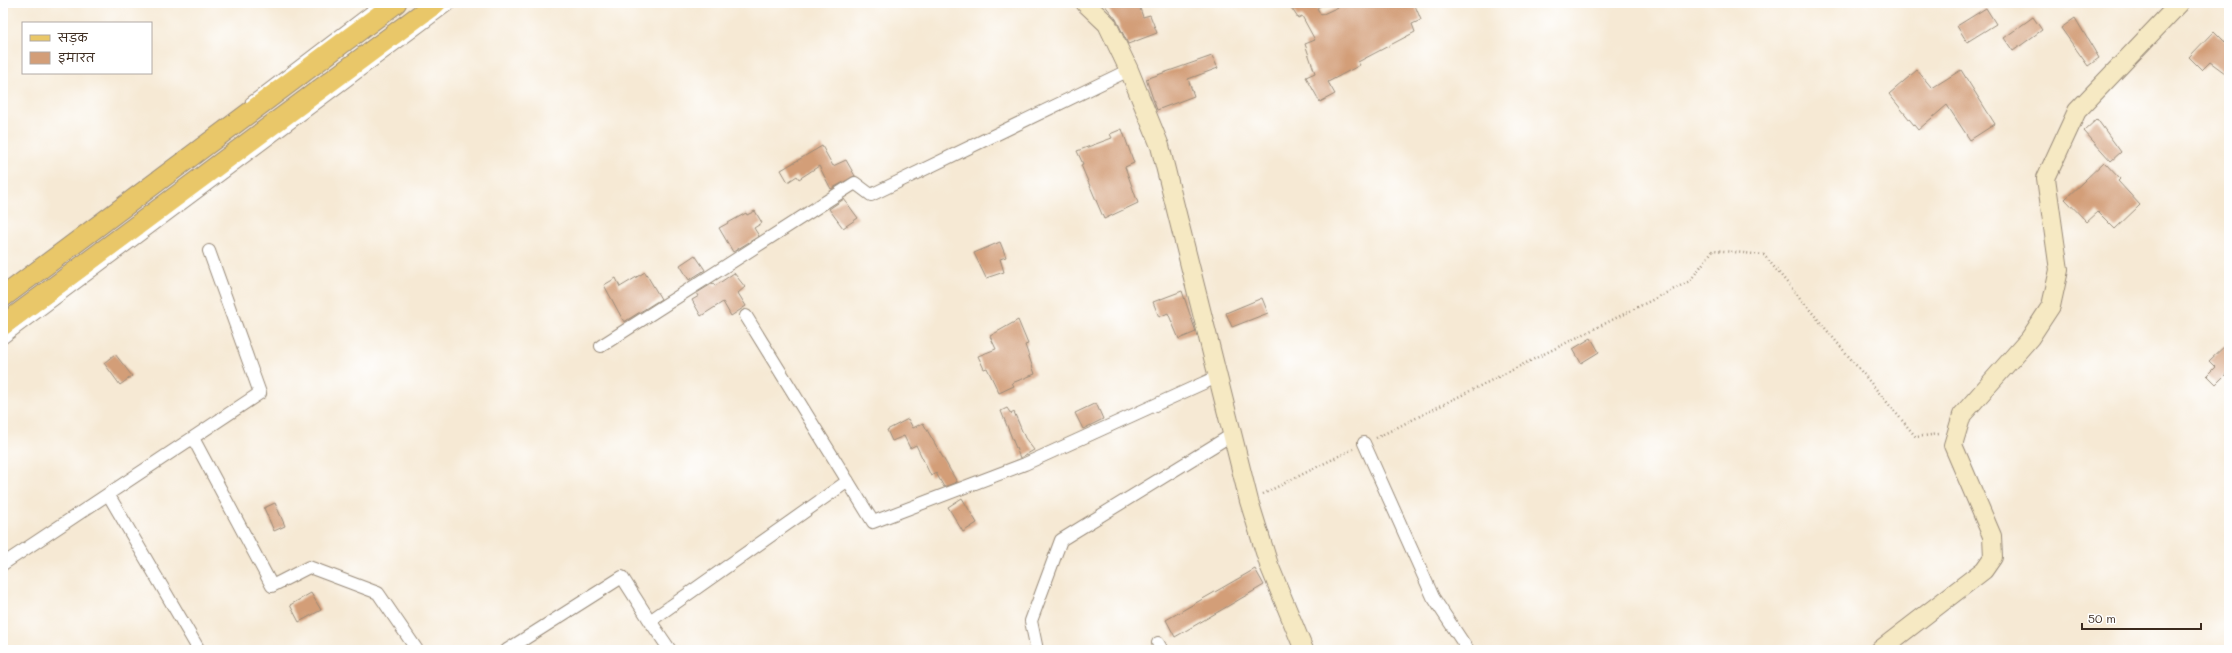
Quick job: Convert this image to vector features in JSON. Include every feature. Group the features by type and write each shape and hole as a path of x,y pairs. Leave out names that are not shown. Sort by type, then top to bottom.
{"main road":[{"path":"3,298 396,3"},
{"path":"3,325 436,3"}],"street":[{"path":"1086,3 1107,24 1129,70 1160,146 1219,376 1249,501 1269,565 1304,650"},
{"path":"1880,650 1984,570 1993,557 1992,536 1954,445 1962,415 2030,338 2051,306 2059,270 2046,178 2077,111 2180,3"},
{"path":"601,346 855,183 872,195 1129,70"},
{"path":"3,564 260,393 209,251"},
{"path":"746,316 873,522 1025,464 1219,376"},
{"path":"1038,650 1031,621 1061,540 1233,434"},
{"path":"193,438 272,586 309,567 378,593 417,650"},
{"path":"1364,444 1433,597 1468,650"},
{"path":"650,621 848,481"},
{"path":"108,494 199,650"},
{"path":"507,650 622,577 670,650"}],"lane":[{"path":"245,104 378,3"},
{"path":"3,341 455,3"}],"path":[{"path":"1249,501 1690,281 1713,250 1764,255 1916,437 1957,432"}],"building":[{"path":"1103,3 1138,3 1143,17 1150,15 1157,33 1128,44 1116,19"},
{"path":"1288,3 1326,3 1317,8 1321,15 1347,3 1414,3 1421,20 1412,24 1415,32 1358,62 1360,65 1328,82 1335,94 1320,102 1306,77 1315,73 1305,44 1315,40 1302,16 1298,18"},
{"path":"1986,8 1996,24 1967,42 1957,26"},
{"path":"2033,17 2042,30 2013,51 2004,38"},
{"path":"2075,18 2099,58 2088,66 2061,28"},
{"path":"2214,31 2229,46 2229,76 2210,62 2202,70 2189,57"},
{"path":"1212,56 1218,68 1188,79 1194,96 1157,110 1146,79"},
{"path":"1917,70 1932,88 1961,70 1995,124 1970,140 1947,105 1918,130 1889,94"},
{"path":"2097,119 2121,152 2111,161 2084,131"},
{"path":"1122,129 1134,163 1125,167 1138,203 1104,219 1081,165 1083,164 1077,151 1112,138 1110,134"},
{"path":"822,146 833,166 846,160 855,176 831,189 819,166 799,179 797,176 788,182 781,170"},
{"path":"2104,162 2120,179 2118,181 2140,205 2115,229 2098,212 2087,222 2065,199"},
{"path":"844,199 858,218 843,228 829,209"},
{"path":"755,211 762,223 754,228 759,236 733,252 719,228 746,213 747,215"},
{"path":"1000,242 1006,257 1000,259 1004,272 986,278 974,253"},
{"path":"695,255 705,270 689,280 680,265"},
{"path":"645,272 661,299 624,322 604,285 616,278 620,287"},
{"path":"734,273 745,287 738,293 746,306 731,316 723,302 701,316 692,300 699,296 697,293 713,283 715,286"},
{"path":"1182,291 1196,332 1179,339 1168,313 1159,317 1153,302"},
{"path":"1262,298 1268,313 1232,327 1226,313"},
{"path":"1018,320 1028,344 1025,345 1035,374 1012,383 1014,386 999,393 987,368 984,369 978,356 996,349 990,336"},
{"path":"1591,338 1599,352 1581,363 1573,349"},
{"path":"2229,342 2229,371 2216,384 2207,375 2215,367 2209,361"},
{"path":"115,354 132,376 120,385 104,363"},
{"path":"1096,403 1103,419 1083,429 1075,413"},
{"path":"1007,408 1011,414 1014,412 1025,438 1034,450 1020,458 1001,411"},
{"path":"908,419 913,428 923,423 957,482 944,487 936,473 931,476 916,445 910,448 904,436 892,441 887,430"},
{"path":"962,498 977,523 963,532 948,507"},
{"path":"275,503 285,526 274,531 264,508"},
{"path":"1255,569 1264,585 1175,637 1166,620"},
{"path":"311,593 321,610 299,622 290,605"}]}
